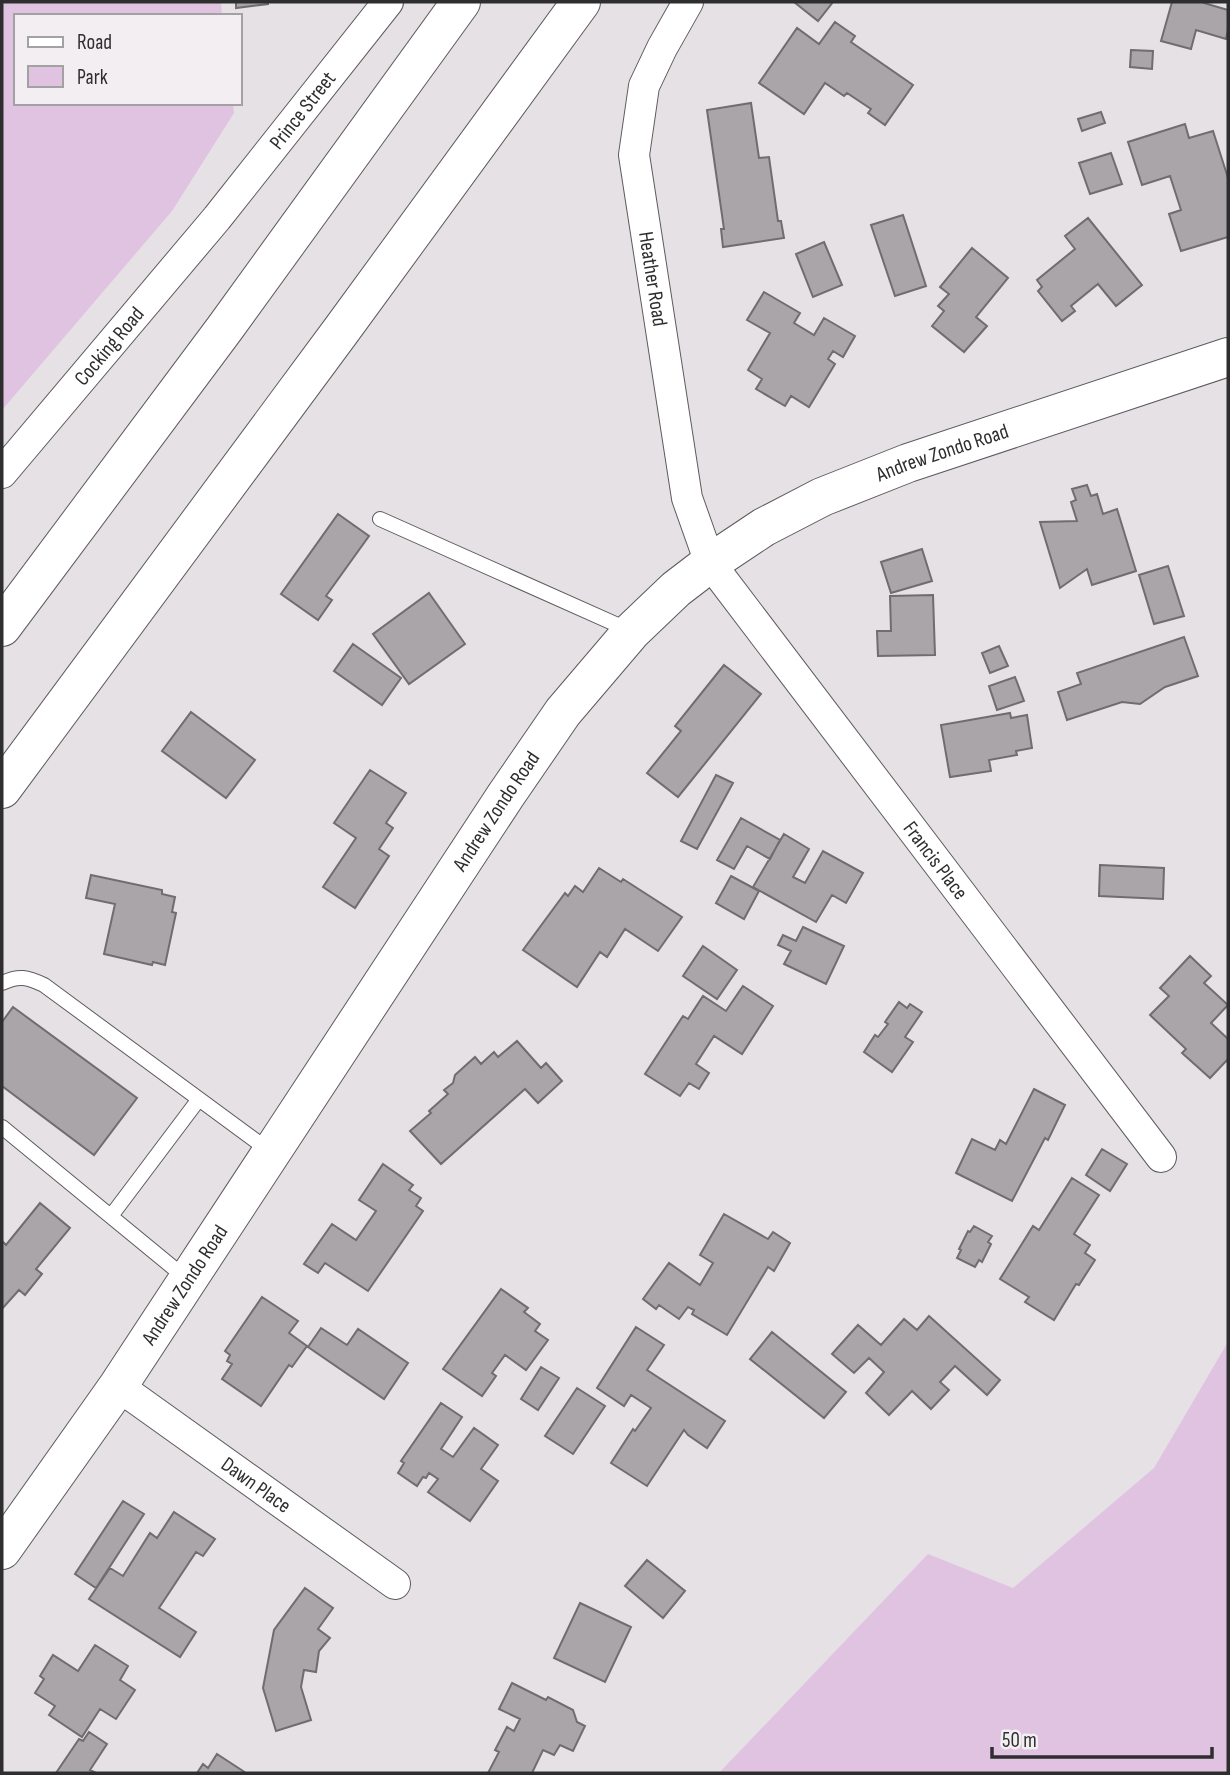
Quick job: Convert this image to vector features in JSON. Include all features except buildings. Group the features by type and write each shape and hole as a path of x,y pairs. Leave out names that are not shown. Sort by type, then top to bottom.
{"main road":[{"path":"2,627 225,328 461,2"},
{"path":"2,789 581,2"},
{"name":"Andrew Zondo Road","path":"2,1550 118,1386 556,722 632,631 676,589 710,563 764,527 822,497 908,463 1228,357"}],"street":[{"name":"Prince Street","path":"217,218 388,2"},
{"name":"Heather Road","path":"688,2 644,86 634,155 687,498 710,563"},
{"name":"Cocking Road","path":"2,473 217,218"},
{"name":"Francis Place","path":"710,563 1161,1157"},
{"name":"Dawn Place","path":"118,1386 395,1584"}],"lane":[{"path":"380,519 632,631"},
{"path":"2,983 15,977 31,979 44,985 271,1152"},
{"path":"111,1216 199,1099"},
{"path":"2,1127 188,1280"}],"green space":[{"path":"2,2 221,2 222,14 14,14 14,105 233,105 234,113 172,211 2,410"},
{"path":"1228,1342 1228,1773 719,1773 928,1554 1013,1588 1154,1468"}]}
